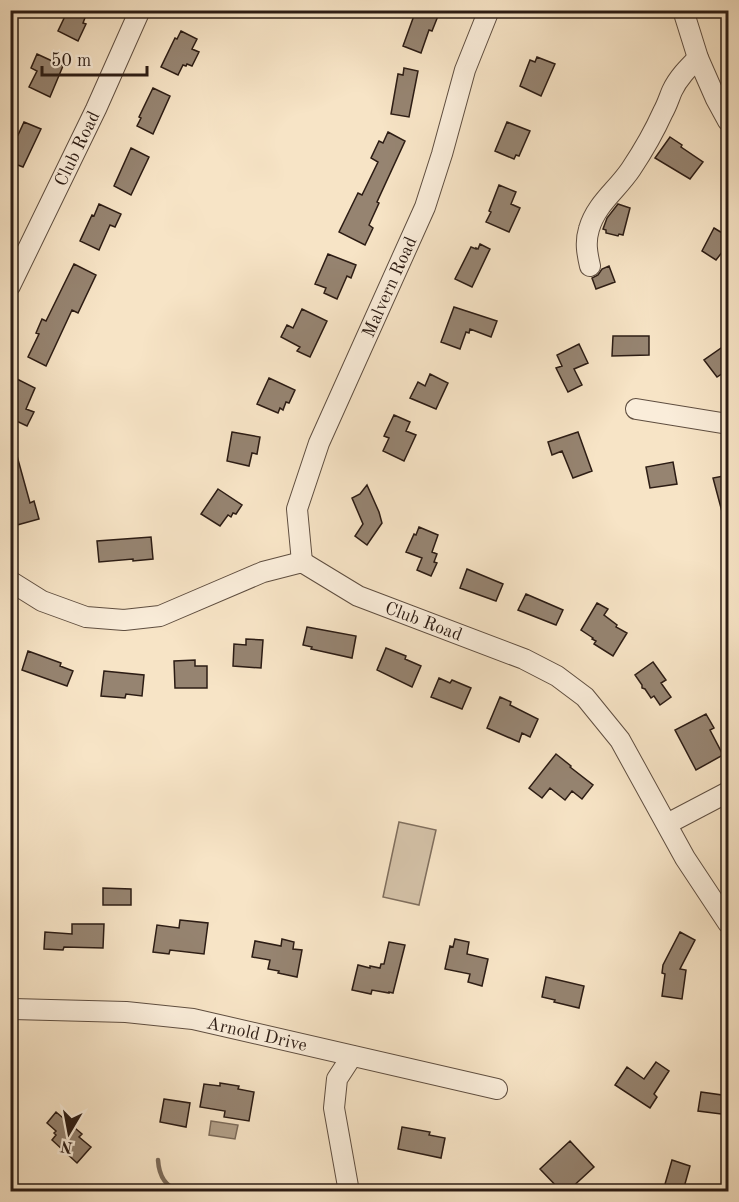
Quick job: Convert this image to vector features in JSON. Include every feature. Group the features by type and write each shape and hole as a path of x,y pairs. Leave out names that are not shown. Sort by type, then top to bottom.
{"street":[{"name":"Club Road","path":"10,286 96,109 140,10"},
{"name":"Malvern Road","path":"302,562 297,509 319,443 425,207 465,70 489,10"},
{"path":"683,10 698,58 716,99 729,121"},
{"path":"590,266 586,249 588,230 597,209 630,171 651,137 683,72 698,58"},
{"path":"636,409 729,424"},
{"name":"Club Road","path":"302,562 358,596 524,659 557,676 585,697 620,740 685,858 729,923"},
{"path":"10,581 42,601 75,613 124,620 160,616 263,572 302,562"},
{"path":"667,824 729,792"},
{"name":"Arnold Drive","path":"13,1008 126,1012 193,1018 497,1089"},
{"path":"349,1191 334,1108 337,1079 352,1056"}],"shaded area":[{"path":"399,822 436,830 419,905 383,897"},
{"path":"211,1121 238,1125 235,1139 209,1135"}],"building":[{"path":"68,10 88,10 83,23 86,24 78,41 58,31"},
{"path":"416,10 423,10 438,16 432,31 429,30 421,53 403,46"},
{"path":"181,31 197,39 192,49 199,52 192,66 183,65 178,75 161,67 175,38 177,39"},
{"path":"37,54 63,66 50,97 29,87 37,71 31,68"},
{"path":"537,57 555,64 541,96 520,86 530,60 535,62"},
{"path":"404,68 418,71 409,117 391,114 398,74 403,75"},
{"path":"153,88 170,96 153,134 137,126"},
{"path":"24,122 41,129 23,167 10,162 10,131 18,135"},
{"path":"507,122 530,131 519,156 516,155 514,159 495,151"},
{"path":"388,132 405,141 377,202 379,203 369,225 373,228 365,245 339,232 358,193 362,195 378,162 371,158 379,141 383,143"},
{"path":"670,137 703,162 690,179 655,158"},
{"path":"131,148 149,157 131,195 114,186"},
{"path":"499,185 516,192 511,204 520,208 509,232 486,222"},
{"path":"99,204 121,214 115,227 110,225 99,250 80,241"},
{"path":"618,204 630,208 623,235 618,236 606,233 603,229 607,218"},
{"path":"714,228 729,237 729,254 723,251 716,260 702,251"},
{"path":"480,244 490,249 472,287 455,279 471,247 478,249"},
{"path":"328,254 356,265 351,278 347,276 337,299 324,293 326,288 315,284"},
{"path":"74,264 96,275 78,313 72,310 46,366 28,357 39,334 36,333 42,319 46,321"},
{"path":"609,266 615,282 596,289 592,278"},
{"path":"454,307 497,321 491,337 470,329 469,333 466,332 460,349 441,342"},
{"path":"302,309 327,321 310,357 297,351 300,347 281,337 287,325 293,328"},
{"path":"613,336 649,336 649,355 612,356"},
{"path":"579,344 588,363 574,369 582,385 568,392 556,368 562,366 557,355"},
{"path":"724,346 729,352 729,369 717,377 704,360"},
{"path":"430,374 448,383 436,409 410,398 418,382 425,386"},
{"path":"15,378 35,388 26,409 34,412 27,426 10,418 10,387"},
{"path":"269,378 295,390 289,403 286,402 283,410 280,408 278,413 257,404"},
{"path":"394,415 410,422 406,431 416,435 404,461 383,451 389,438 384,436"},
{"path":"232,432 260,437 257,454 252,453 249,466 227,461"},
{"path":"578,432 592,471 573,478 562,451 552,455 548,442"},
{"path":"14,445 30,503 34,501 39,519 17,525 13,512 10,512 10,446"},
{"path":"673,462 677,484 650,488 646,467"},
{"path":"729,475 729,522 725,523 713,478"},
{"path":"367,485 382,523 367,545 355,536 363,524 352,498 360,494"},
{"path":"218,489 242,505 236,514 233,513 231,517 228,515 220,526 201,514"},
{"path":"419,527 438,535 432,552 437,554 434,562 437,563 431,576 417,570 422,558 406,552"},
{"path":"151,537 153,559 99,562 97,541"},
{"path":"467,569 503,584 496,601 460,588"},
{"path":"526,594 563,610 556,625 518,610"},
{"path":"597,603 608,609 604,615 617,625 616,627 627,633 613,656 594,644 596,641 581,630"},
{"path":"307,627 356,636 352,658 311,649 312,647 303,645"},
{"path":"246,639 263,640 261,668 233,666 234,644 246,645"},
{"path":"386,648 406,656 405,659 421,666 412,687 377,670"},
{"path":"28,651 61,663 60,666 73,671 67,686 22,670"},
{"path":"195,660 195,666 207,666 207,688 175,688 174,661"},
{"path":"653,662 666,680 661,683 671,697 660,705 654,696 651,698 642,688 635,675"},
{"path":"104,671 144,675 142,696 126,694 125,698 101,696"},
{"path":"439,678 450,683 452,680 471,688 462,709 431,697"},
{"path":"500,697 511,702 510,705 538,719 530,737 522,733 519,742 487,728"},
{"path":"706,714 714,728 710,730 723,755 696,770 675,730"},
{"path":"556,754 593,785 582,799 572,791 565,800 550,788 542,798 529,788"},
{"path":"103,888 131,889 131,905 103,905"},
{"path":"180,920 208,923 204,954 170,950 169,954 153,952 157,925 179,928"},
{"path":"72,924 104,924 103,948 44,949 45,932 72,934"},
{"path":"680,932 695,940 680,969 686,970 682,999 662,996 665,974 662,973 663,965"},
{"path":"282,939 294,942 293,949 302,950 297,977 268,969 270,960 252,957 255,941 281,946"},
{"path":"455,939 469,942 467,954 488,959 482,986 468,982 470,974 445,969 450,946 453,947"},
{"path":"389,942 405,945 393,993 372,990 371,994 352,990 358,965 380,968 381,964 384,964"},
{"path":"546,977 584,986 579,1008 542,997"},
{"path":"656,1062 669,1071 654,1094 657,1097 650,1108 615,1085 627,1067 644,1079"},
{"path":"220,1083 239,1086 238,1089 254,1092 249,1121 224,1117 225,1111 200,1107 204,1084 220,1086"},
{"path":"701,1092 729,1098 729,1115 698,1111"},
{"path":"164,1099 190,1103 186,1127 160,1122"},
{"path":"56,1112 82,1134 79,1137 91,1147 77,1163 52,1140 56,1131 47,1123"},
{"path":"402,1127 430,1132 429,1135 445,1138 441,1158 398,1149"},
{"path":"570,1141 594,1167 568,1191 561,1191 540,1169"},
{"path":"672,1160 690,1166 683,1191 663,1191"}],"waterway":[{"path":"158,1160 164,1180 181,1192"}]}
